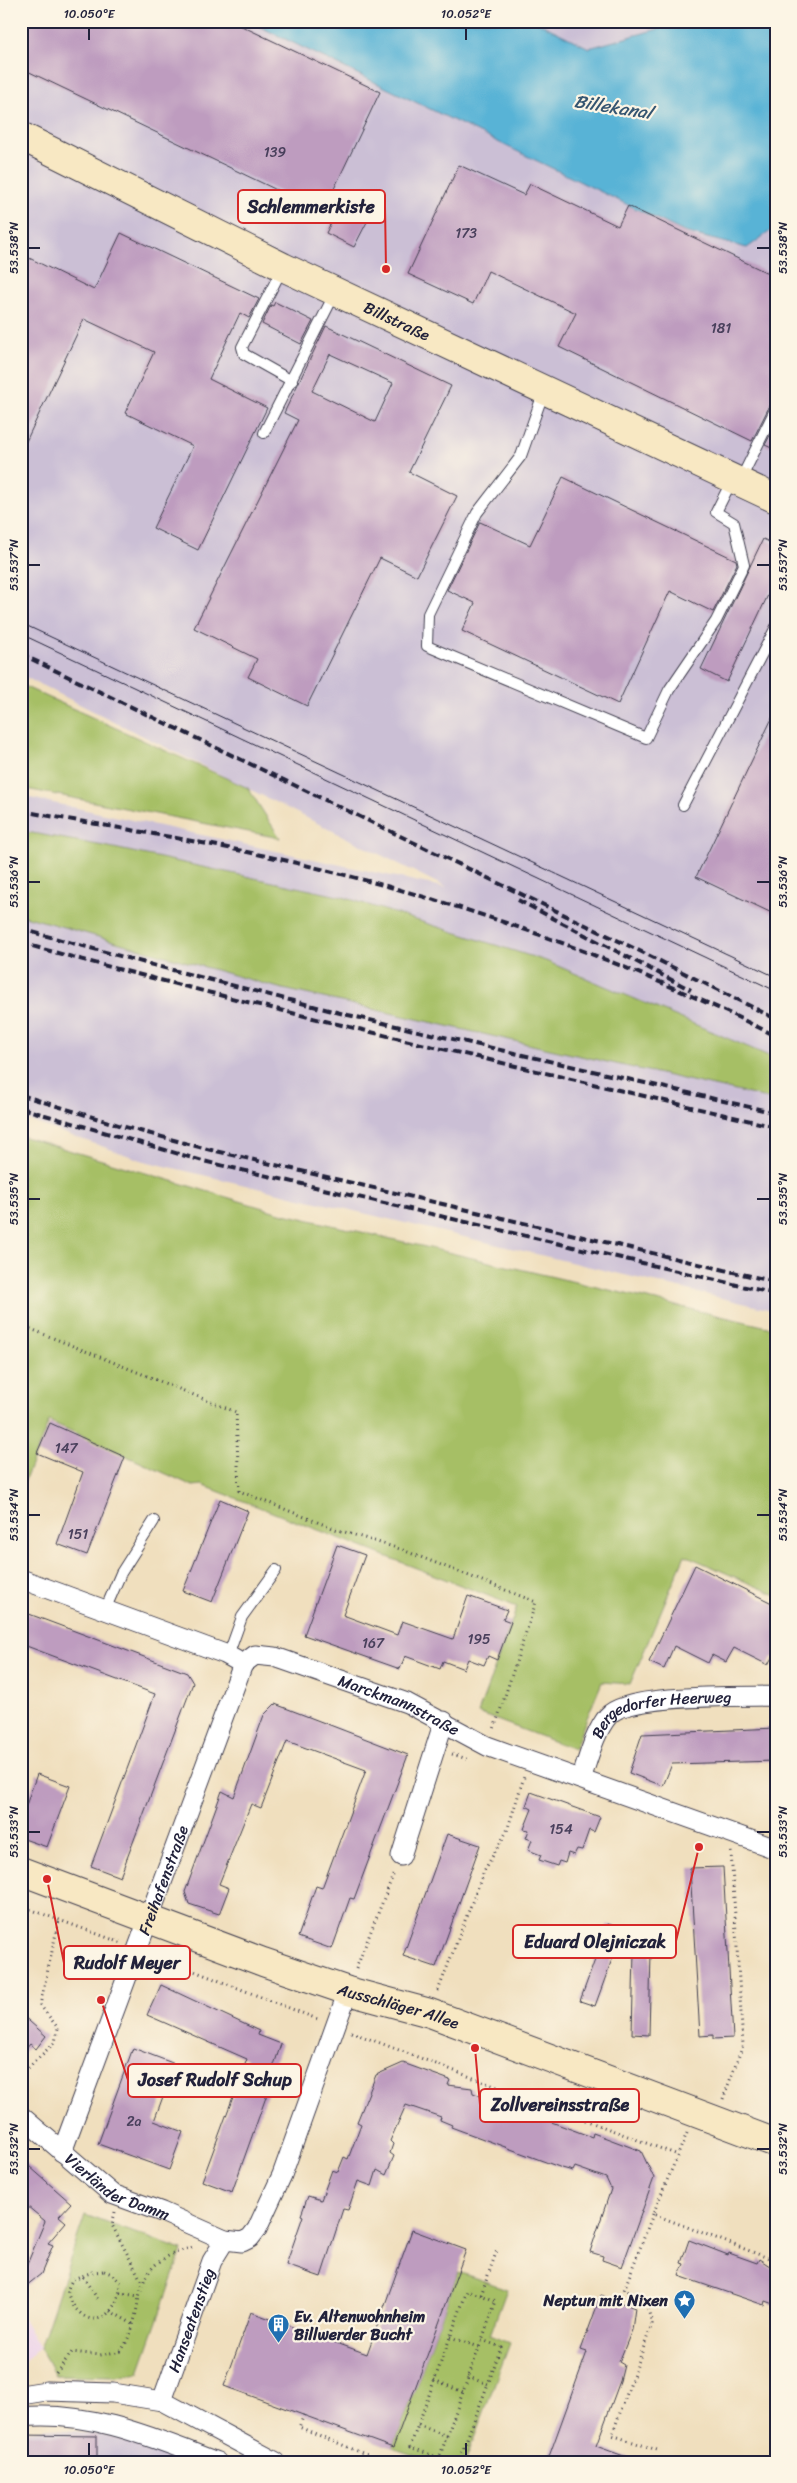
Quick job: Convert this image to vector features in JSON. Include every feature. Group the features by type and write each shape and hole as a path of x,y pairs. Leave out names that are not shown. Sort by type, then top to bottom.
{"street":[{"name":"Billstraße","path":"21,136 283,267 776,499"},
{"path":"21,1579 236,1660"},
{"name":"Marckmannstraße","path":"236,1660 255,1655 275,1657 408,1703 488,1746 776,1849"},
{"name":"Freihafenstraße","path":"62,2152 148,1918 236,1660"},
{"name":"Bergedorfer Heerweg","path":"581,1779 608,1715 626,1705 674,1699 776,1696"},
{"path":"401,1856 444,1721"},
{"name":"Ausschläger Allee","path":"21,1871 263,1962 348,1991 430,2013 705,2118 776,2142"},
{"path":"225,2240 242,2242 250,2238 262,2222 282,2175 348,1991"},
{"name":"Vierländer Damm","path":"21,2116 112,2194 162,2212 225,2240"},
{"name":"Hanseatenstieg","path":"162,2400 212,2261 225,2240"},
{"path":"21,2395 46,2391 113,2393 162,2400 276,2462"},
{"path":"21,2417 50,2415 115,2425 217,2462"}],"lane":[{"path":"283,267 242,347 244,354 292,381"},
{"path":"264,433 336,292"},
{"path":"544,390 521,456 476,514 428,614 427,646 646,738 669,690 716,621 744,565 734,523 716,512 776,408"},
{"path":"684,805 776,627"},
{"path":"105,1610 121,1573 154,1520"},
{"path":"236,1660 242,1616 276,1570"}],"path":[{"path":"21,1325 236,1412 239,1491 335,1529 400,1549 536,1602 488,1746"},
{"path":"435,1749 471,1760"},
{"path":"430,2013 484,1871 507,1831 524,1776 516,1773"},
{"path":"660,2451 612,2435 652,2324 645,2298 624,2290 653,2214 743,2045 730,1833"},
{"path":"348,1991 401,1856"},
{"path":"21,2075 55,2042 58,2028 40,2005 59,1920"},
{"path":"112,2194 115,2213 112,2225 142,2282"},
{"path":"653,2214 776,2261"},
{"path":"46,2391 58,2368 72,2352 100,2355 121,2351 129,2339 142,2282 160,2260 178,2251 225,2240"},
{"path":"480,2295 497,2250"},
{"path":"104,2271 112,2274 121,2283 120,2293 110,2311 102,2318 92,2320 81,2316 70,2300 68,2291 72,2280 84,2277 94,2272 104,2271"},
{"path":"84,2277 99,2301"},
{"path":"466,2291 496,2301 439,2458 410,2447 450,2336 466,2291"},
{"path":"120,2293 138,2296"},
{"path":"110,2311 133,2324"},
{"path":"450,2336 479,2347"},
{"path":"458,2462 502,2347 482,2340"},
{"path":"468,2377 488,2384"},
{"path":"434,2380 463,2392"},
{"path":"304,2415 300,2426 384,2462"},
{"path":"418,2425 447,2436"}],"shaded area":[{"path":"21,21 248,21 684,232 747,248 776,227 776,1311 144,1161 21,1118 21,796 447,888 21,675"},
{"path":"535,21 687,21 589,48"},
{"path":"21,2315 40,2348 21,2363"},
{"path":"50,2428 107,2435 188,2459 187,2462 21,2462 21,2432"}],"green space":[{"path":"21,685 248,788 280,838 21,788"},
{"path":"21,831 109,847 343,897 546,961 776,1059 776,1100 279,988 21,915"},
{"path":"21,1136 280,1213 776,1329 776,1595 685,1555 630,1684 602,1682 574,1749 478,1713 517,1607 202,1485 193,1486 49,1421 21,1490"},
{"path":"85,2215 182,2250 139,2372 116,2376 55,2375 40,2348"},
{"path":"458,2272 507,2289 490,2335 510,2343 465,2462 432,2462 393,2448"}],"water":[{"name":"Billekanal","path":"248,21 535,21 589,48 687,21 776,21 776,227 747,248 684,232"}],"building":[{"path":"21,21 231,21 380,92 323,212 21,68"},
{"path":"459,165 524,195 530,184 618,226 628,206 776,277 776,401 770,405 752,441 559,347 576,313 488,271 473,304 408,274"},
{"path":"339,206 368,220 354,247 326,233"},
{"path":"121,233 259,299 249,318 240,313 209,379 267,408 198,550 153,528 193,446 125,413 154,352 84,319 21,452 21,254 94,290"},
{"path":"275,302 313,321 301,344 262,324 271,305 273,306"},
{"path":"326,326 451,386 409,472 457,496 417,576 380,558 307,706 248,677 257,659 194,628 298,420 284,413","holes":["330,354 393,383 375,422 312,391"]},
{"path":"776,424 776,450 765,445"},
{"path":"563,477 736,560 737,564 713,612 670,591 618,704 462,631 475,603 447,590 480,522 530,545"},
{"path":"763,539 776,545 776,578 727,682 701,669"},
{"path":"776,710 776,915 696,877"},
{"path":"50,1423 125,1457 87,1555 57,1544 83,1472 37,1453"},
{"path":"220,1499 248,1511 212,1602 183,1591"},
{"path":"337,1545 365,1555 343,1615 397,1635 402,1621 453,1639 468,1596 507,1610 503,1619 511,1622 497,1660 488,1656 484,1665 468,1659 464,1669 443,1661 440,1669 405,1656 400,1669 304,1635"},
{"path":"695,1565 776,1605 776,1659 772,1657 768,1665 734,1648 726,1662 712,1655 708,1663 674,1646 664,1669 649,1662"},
{"path":"21,1611 187,1673 193,1683 120,1877 91,1866 155,1694 21,1644"},
{"path":"275,1704 408,1755 354,1899 350,1898 332,1949 298,1937 316,1886 322,1888 366,1770 287,1741 261,1808 251,1804 219,1884 229,1888 219,1914 189,1904 185,1892 222,1791 234,1797 264,1715"},
{"path":"776,1728 776,1761 672,1764 663,1786 629,1773 642,1734"},
{"path":"37,1774 70,1786 47,1847 21,1838 21,1806 25,1808"},
{"path":"531,1792 600,1817 594,1832 589,1830 582,1850 577,1849 574,1855 568,1853 565,1863 559,1861 557,1866 539,1860 541,1855 528,1850 532,1840 526,1838 529,1830 524,1829 532,1809 526,1806"},
{"path":"447,1834 480,1845 436,1967 403,1956"},
{"path":"723,1867 733,2038 713,2039 713,2035 700,2036 690,1868"},
{"path":"608,1924 623,1929 595,2006 580,2001"},
{"path":"634,1952 651,1953 649,2035 632,2034"},
{"path":"161,1985 259,2031 258,2035 281,2044 272,2071 275,2072 232,2192 202,2181 247,2059 147,2015"},
{"path":"21,2014 46,2036 36,2049 30,2044 21,2055"},
{"path":"133,2048 175,2064 154,2121 183,2132 169,2170 98,2144"},
{"path":"403,2063 450,2080 448,2085 472,2088 473,2093 592,2137 593,2133 641,2151 654,2178 622,2267 602,2260 603,2256 590,2252 611,2189 606,2178 575,2167 573,2171 562,2168 451,2127 452,2125 440,2120 441,2117 406,2105 390,2141 393,2144 390,2153 394,2156 386,2175 377,2170 372,2186 358,2181 348,2210 343,2209 321,2277 286,2265 308,2196 321,2200 332,2170 338,2172 344,2157 348,2159 361,2124 357,2122 376,2075"},
{"path":"21,2159 71,2203 59,2216 66,2222 48,2243 53,2245 41,2274 21,2290 21,2279 45,2221 21,2201"},
{"name":"Ev. Altenwohnheim Billwerder Bucht","path":"412,2230 466,2250 393,2448 224,2386 251,2312 367,2354"},
{"path":"689,2240 728,2255 729,2253 757,2263 759,2259 776,2270 776,2305 765,2301 764,2305 679,2276 684,2264 681,2263"},
{"path":"601,2295 635,2308 632,2330 619,2362 624,2365 620,2381 596,2446 635,2460 635,2462 547,2462 587,2352 581,2350"},
{"path":"21,2435 97,2436 97,2462 21,2462"}],"tram line":[{"path":"21,623 776,977"},
{"path":"21,634 776,991"}],"railway":[{"path":"21,654 646,954 776,1019"},
{"path":"21,811 253,853 386,886 500,921 557,941 669,986 776,1036"},
{"path":"518,900 691,990"},
{"path":"21,929 348,1015 776,1113"},
{"path":"21,943 303,1016 776,1127"},
{"path":"21,1095 125,1127 207,1149 776,1282"},
{"path":"21,1108 203,1161 776,1294"}],"place":[{"name":"Schlemmerkiste","path":"386,269"},
{"name":"Eduard Olejniczak","path":"699,1847"},
{"name":"Rudolf Meyer","path":"47,1879"},
{"name":"Josef Rudolf Schup","path":"101,2000"},
{"name":"Zollvereinsstraße","path":"475,2048"},
{"name":"Neptun mit Nixen","path":"684,2319"},
{"name":"Ev. Altenwohnheim Billwerder Bucht","path":"278,2344"}]}
